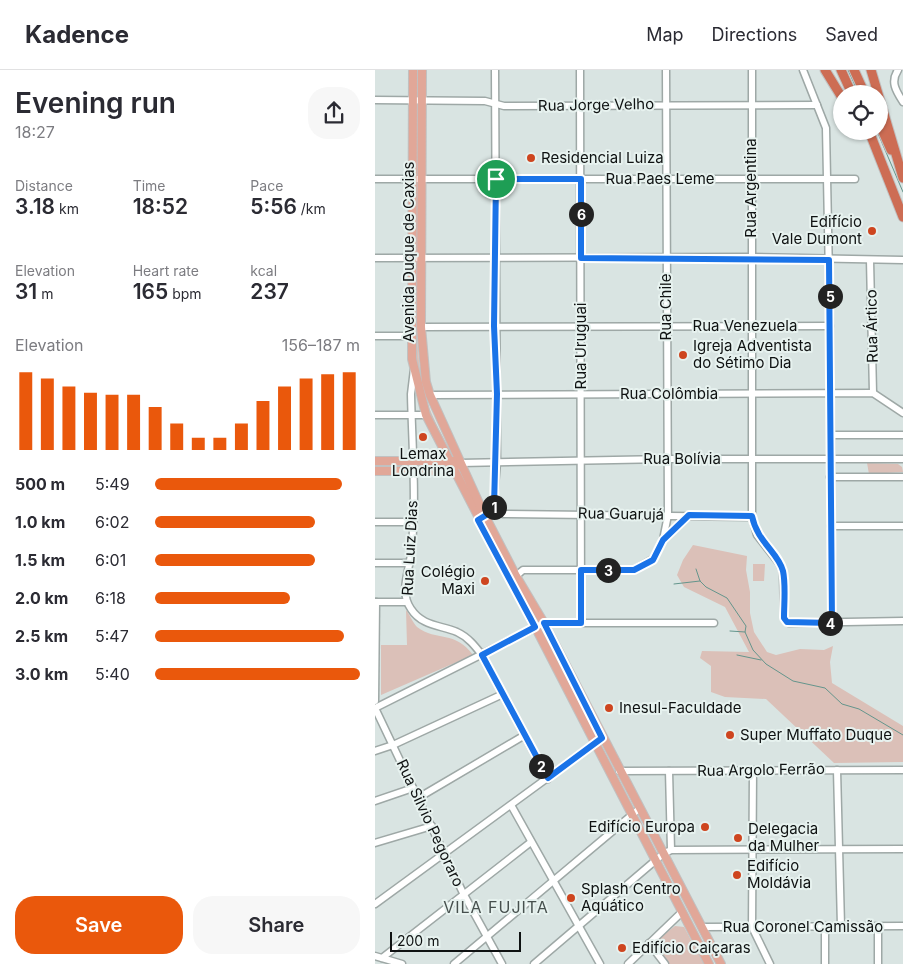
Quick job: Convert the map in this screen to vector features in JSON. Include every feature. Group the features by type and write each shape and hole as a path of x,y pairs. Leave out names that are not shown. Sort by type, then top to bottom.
{"highway":[{"path":"825,70 834,85"},
{"path":"841,70 848,85"},
{"path":"854,70 861,85"},
{"path":"871,70 903,178"},
{"path":"869,140 880,155"},
{"path":"873,140 903,217"},
{"path":"886,140 903,178"}],"main road":[{"name":"Avenida Duque de Caxias","path":"413,70 413,179 421,327 429,395 460,463 482,518"},
{"name":"Avenida Duque de Caxias","path":"422,70 423,179 412,336 414,369 425,416 482,518 535,627 709,964"},
{"path":"375,461 460,463"},
{"path":"375,471 443,472 451,464"},
{"name":"Avenida Duque de Caxias","path":"511,575 544,623 619,771 721,964"},
{"path":"561,678 568,678 582,698"},
{"path":"617,786 624,794 631,794"},
{"path":"667,882 676,878"},
{"path":"697,942 707,938"}],"street":[{"path":"482,518 492,511 494,506 497,462 494,326 495,70"},
{"name":"Rua Uruguai","path":"580,70 581,623"},
{"name":"Rua Chile","path":"663,540 668,515 666,70"},
{"name":"Rua Argentina","path":"752,70 752,516"},
{"path":"803,70 826,128 831,393 832,623"},
{"path":"898,70 894,76 895,90 903,102"},
{"name":"Rua Jorge Velho","path":"375,100 494,103 503,106 580,104 817,105"},
{"name":"Rua Paes Leme","path":"375,179 855,179"},
{"path":"375,258 751,257 903,260"},
{"name":"Rua Ártico","path":"870,260 873,392"},
{"name":"Rua Venezuela","path":"421,327 830,326"},
{"path":"375,336 412,336"},
{"name":"Rua Luiz Dias","path":"414,369 411,382 412,522 410,563 405,588 406,602 422,620 436,628 459,633 473,643 482,655 548,778"},
{"path":"873,392 903,413"},
{"name":"Rua Colômbia","path":"429,395 873,392"},
{"path":"375,415 425,416"},
{"path":"831,435 903,435"},
{"name":"Rua Bolívia","path":"460,463 667,459 903,459"},
{"path":"830,477 903,478"},
{"name":"Rua Guarujá","path":"494,506 497,512 503,514 752,516"},
{"path":"511,575 523,570 634,570 653,560 663,540 689,515"},
{"path":"752,516 757,534 783,571 784,618 789,624 903,621"},
{"path":"375,522 412,522"},
{"path":"831,526 903,526"},
{"path":"375,563 410,563"},
{"path":"375,701 375,602 406,602"},
{"path":"375,708 544,623 714,623"},
{"path":"375,751 393,745 503,694"},
{"name":"Rua Silvio Pegoraro","path":"375,708 463,893 502,964"},
{"path":"418,798 525,736"},
{"path":"375,904 602,738"},
{"path":"753,770 752,927 770,964"},
{"path":"837,770 841,926"},
{"name":"Rua Argolo Ferrão","path":"619,771 903,770"},
{"path":"669,771 671,850"},
{"path":"375,801 413,788"},
{"path":"511,805 600,964"},
{"path":"454,964 639,809"},
{"path":"375,843 432,826"},
{"path":"382,958 463,893 531,842"},
{"path":"534,964 663,854 671,850 903,849"},
{"path":"628,964 681,912"},
{"path":"825,926 825,964"},
{"path":"878,926 879,964"},
{"name":"Rua Coronel Camissão","path":"702,927 903,926"},
{"path":"649,943 665,964"},
{"path":"375,956 402,964"}],"shaded area":[{"path":"414,266 418,266 417,324 422,382 434,419 456,460 450,459 425,411 414,354"},
{"path":"867,463 898,464 902,467 903,472 869,474"},
{"path":"693,545 747,556 746,570 750,592 750,613 754,632 767,652 776,655 800,649 824,650 833,646 830,662 832,683 903,726 903,762 834,763 766,699 725,697 711,692 711,666 700,658 702,651 749,652 725,607 684,587 677,575 683,560"},
{"path":"753,564 765,564 764,581 753,581"},
{"path":"406,610 417,627 432,634 459,642 473,655 381,695 381,645 407,645"},
{"path":"675,926 684,927 704,964 669,964 656,948 656,941"}],"waterway":[{"path":"848,70 855,85"},
{"path":"881,140 903,192"},
{"path":"696,569 700,581 706,587 727,598 746,626 745,632 753,650 766,664 793,681 825,688 842,704 859,709 903,735"},
{"path":"674,584 700,581"},
{"path":"730,631 745,632"},
{"path":"737,655 761,660"}],"place":[{"name":"Residencial Luiza","path":"531,158"},
{"name":"Edifício Vale Dumont","path":"872,231"},
{"name":"Igreja Adventista do Sétimo Dia","path":"683,355"},
{"name":"Lemax Londrina","path":"423,437"},
{"name":"Colégio Maxi","path":"485,581"},
{"name":"Inesul-Faculdade","path":"609,708"},
{"name":"Super Muffato Duque","path":"730,735"},
{"name":"Edifício Europa","path":"705,827"},
{"name":"Delegacia da Mulher","path":"738,838"},
{"name":"Edifício Moldávia","path":"737,875"},
{"name":"Splash Centro Aquático","path":"571,898"},
{"name":"Edifício Caiçaras","path":"622,948"}],"district":[{"name":"VILA FUJITA","path":"496,907"}],"route":[{"path":"496,179 581,179 581,258 751,257 829,260 832,623 789,624 784,618 783,571 757,534 752,516 689,515 663,540 653,560 634,570 581,570 581,623 544,623 602,738 548,778 482,655 535,627 478,520 493,510 497,462 494,326 496,179"}]}
